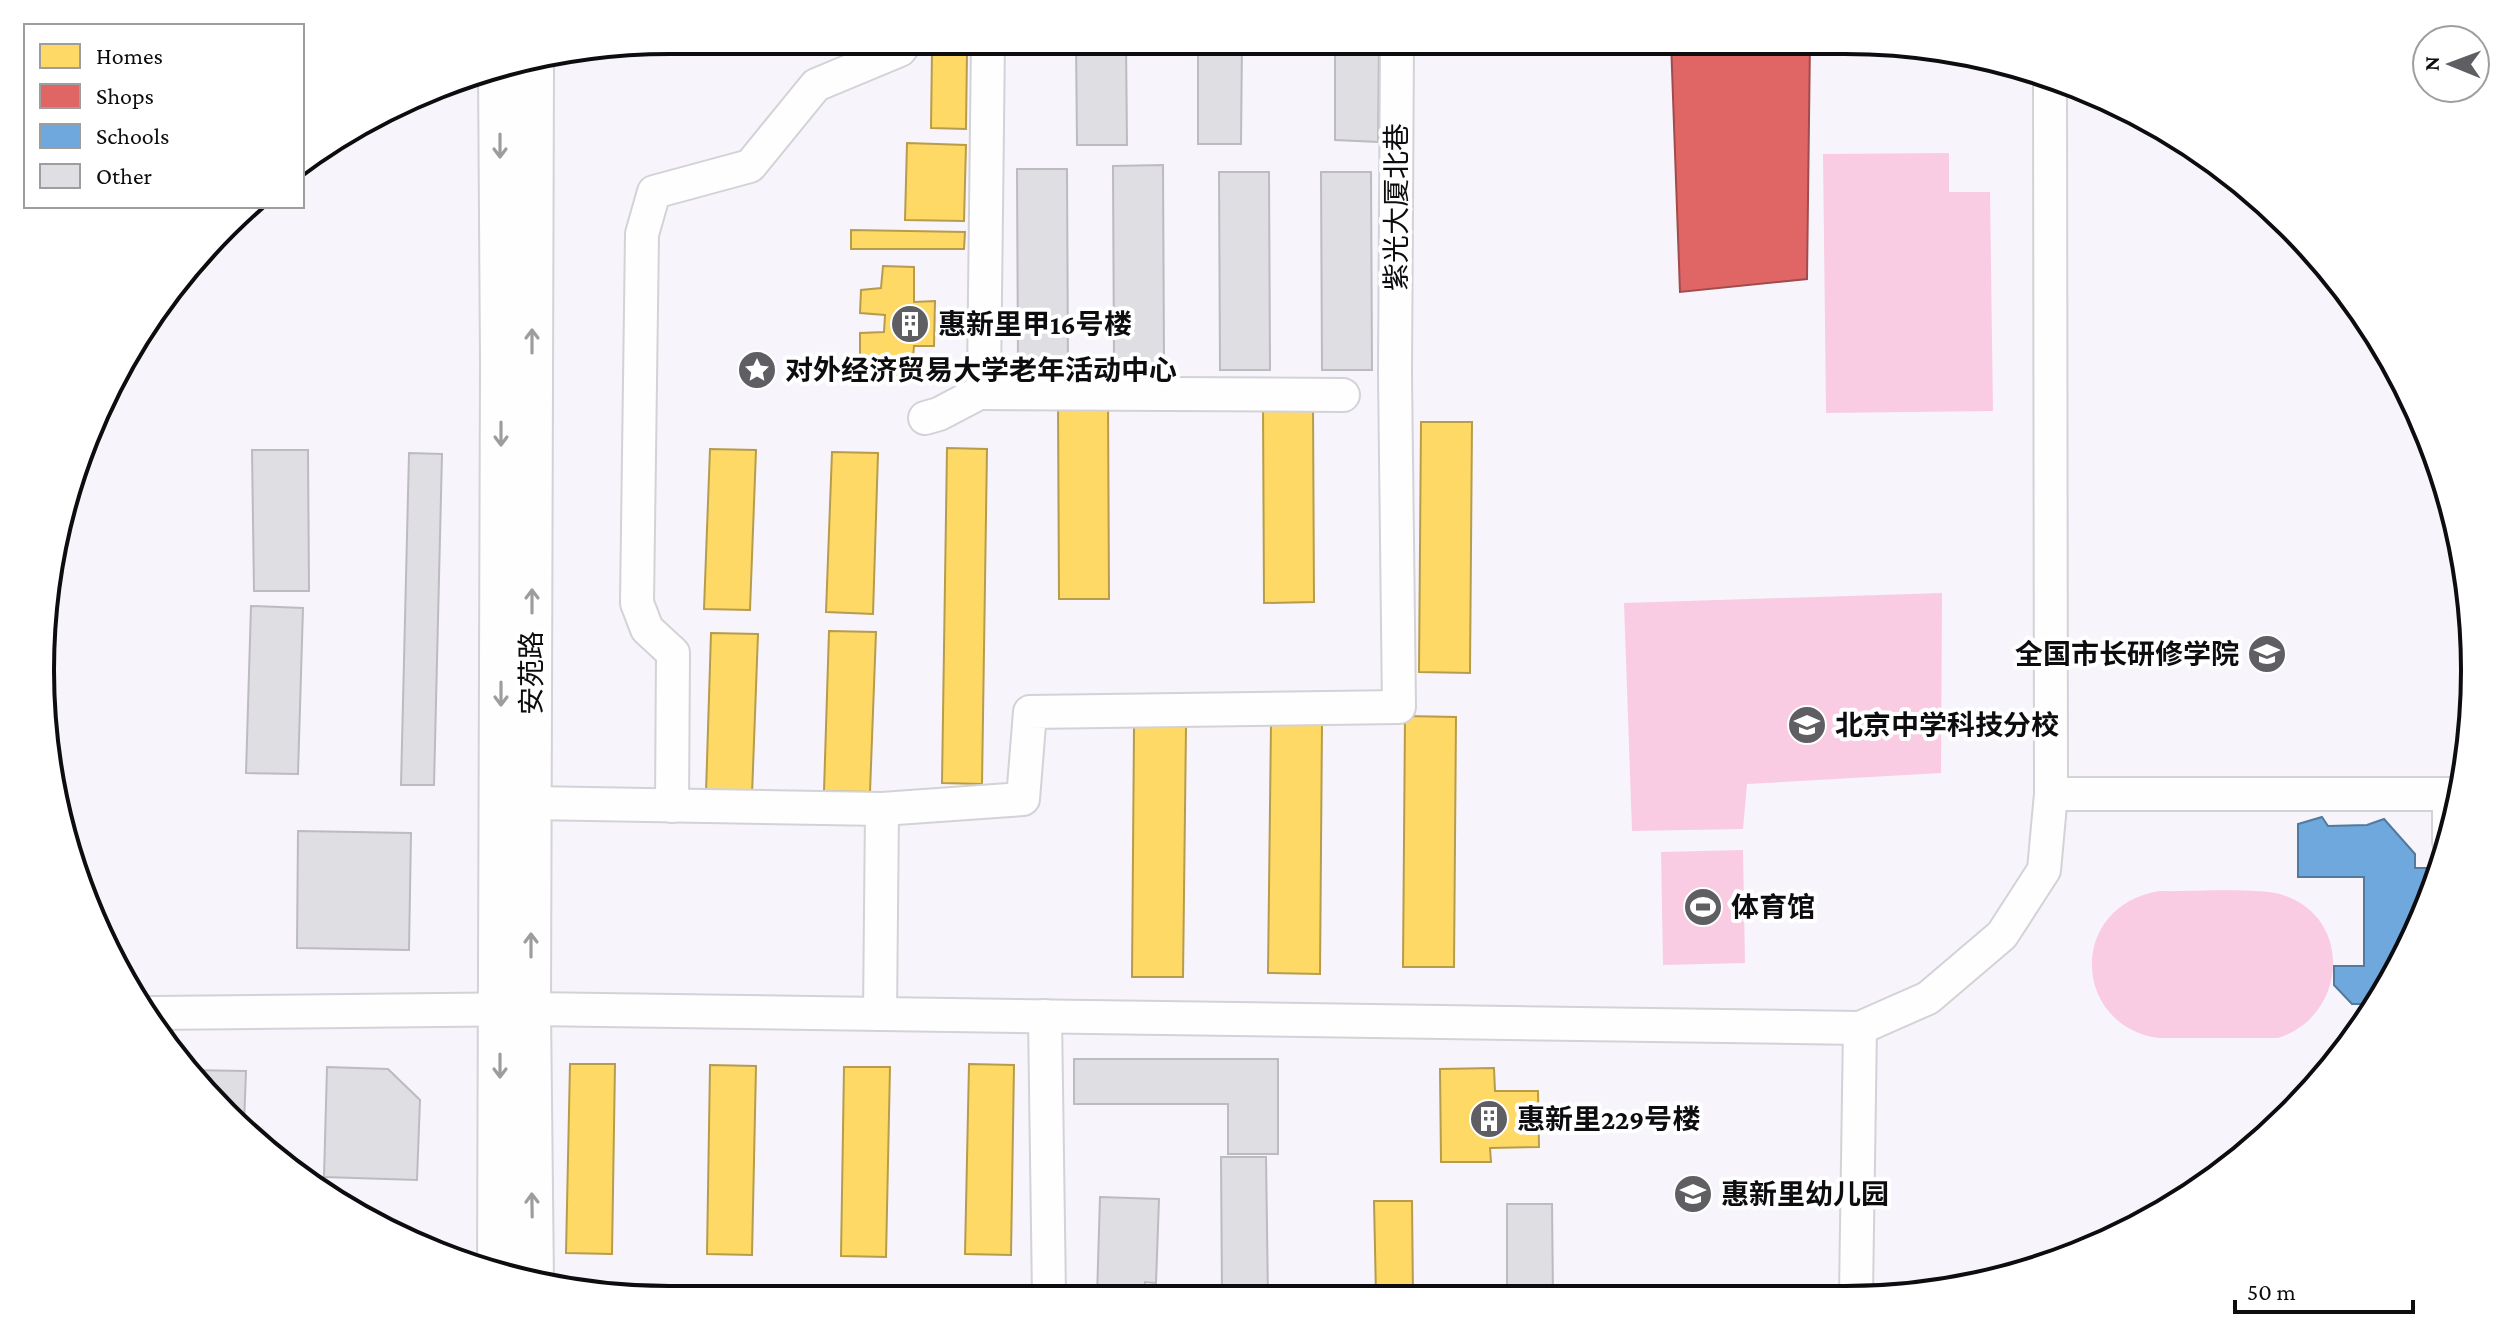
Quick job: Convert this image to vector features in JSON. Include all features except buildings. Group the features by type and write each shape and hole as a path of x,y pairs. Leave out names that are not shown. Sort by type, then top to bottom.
{"main road":[{"name":"安苑路","path":"499,1261 531,803 533,70"},
{"name":"安苑路","path":"499,79 515,1008 532,1270"}],"street":[{"path":"672,806 673,653 647,629 637,603 642,234 654,192 750,166 816,85 890,54"},
{"path":"979,393 984,381 988,54"},
{"name":"紫光大厦北巷","path":"882,809 1023,799 1030,712 1399,707 1395,374 1397,54"},
{"path":"159,1013 515,1008 1860,1028 1928,998 2002,935 2044,870 2051,794 2050,90"},
{"path":"925,418 979,393 1343,395"},
{"path":"2051,794 2448,794"},
{"path":"531,803 882,809 880,1014"},
{"path":"1045,1016 1049,1286"},
{"path":"1856,1286 1860,1028"}],"shaded area":[{"path":"1949,153 1949,192 1990,192 1993,411 1826,413 1823,154"},
{"path":"1942,593 1941,773 1747,784 1743,829 1632,831 1624,603"},
{"name":"体育馆","path":"1743,850 1745,963 1663,965 1661,852"},
{"path":"2241,890 2271,893 2283,895 2306,907 2322,925 2331,945 2333,968 2328,990 2318,1010 2301,1027 2278,1038 2158,1038 2129,1029 2109,1012 2096,989 2092,965 2096,940 2109,918 2130,901 2160,891"}],"place":[{"name":"惠新里甲16号楼","path":"910,324"},
{"name":"对外经济贸易大学老年活动中心","path":"757,370"},
{"name":"全国市长研修学院","path":"2267,654"},
{"name":"北京中学科技分校","path":"1807,725"},
{"name":"体育馆","path":"1703,907"},
{"name":"惠新里229号楼","path":"1489,1119"},
{"name":"惠新里幼儿园","path":"1693,1194"}]}
